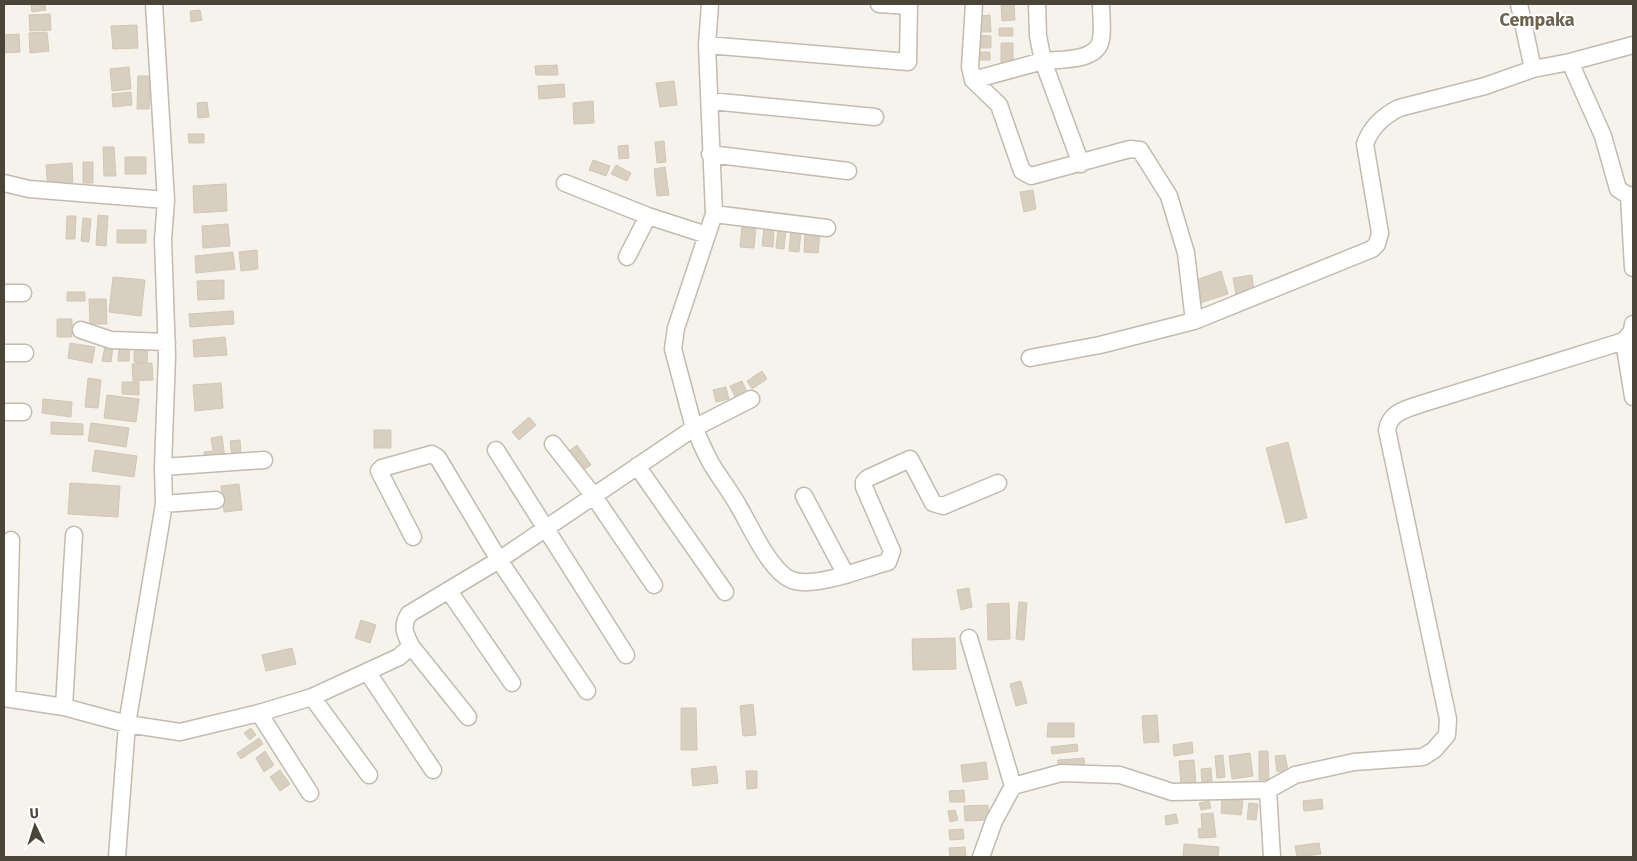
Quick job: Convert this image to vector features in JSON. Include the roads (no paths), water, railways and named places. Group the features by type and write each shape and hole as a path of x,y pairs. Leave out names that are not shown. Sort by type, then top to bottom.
{"street":[{"path":"117,857 127,724 164,504 166,342 164,240 166,200 154,4"},
{"path":"710,4 707,45 711,101 710,154 714,214 676,328 673,349 694,428 712,465 777,569 787,578 796,582 846,575 888,562 892,556 864,487 864,482 868,478 910,459 933,503 942,506 998,483"},
{"path":"707,45 908,62 909,5 879,4"},
{"path":"974,4 970,68 974,80 999,104 1022,171 1026,175 1031,176 1130,149 1140,150 1169,196 1186,252 1194,321"},
{"path":"1037,4 1038,36 1043,61 1080,164"},
{"path":"974,80 1043,61 1087,56 1097,49 1101,39 1101,4"},
{"path":"1519,4 1533,69"},
{"path":"1030,358 1100,345 1194,321 1365,252 1377,244 1380,233 1365,144 1369,131 1388,114 1399,108 1485,86 1533,69 1570,62 1633,45"},
{"path":"1570,62 1603,136 1618,189 1631,196 1633,268"},
{"path":"711,101 875,117"},
{"path":"710,154 848,171"},
{"path":"4,183 29,189 166,200"},
{"path":"565,183 648,216 707,235"},
{"path":"714,214 827,228"},
{"path":"627,256 648,216"},
{"path":"4,293 23,293"},
{"path":"1012,786 1061,773 1120,775 1172,792 1268,790 1295,775 1354,762 1423,757 1434,750 1446,735 1448,719 1387,430 1390,420 1397,413 1421,404 1624,341 1632,331 1633,324"},
{"path":"81,330 111,340 166,342"},
{"path":"1624,341 1633,397"},
{"path":"4,353 25,353"},
{"path":"468,718 411,646 404,632 404,621 408,614 499,560 694,428 750,399"},
{"path":"4,412 23,412"},
{"path":"553,444 593,495 654,585"},
{"path":"496,450 626,655"},
{"path":"413,537 379,471 382,468 432,454 438,458 499,560 587,691"},
{"path":"163,467 264,460"},
{"path":"638,466 725,592"},
{"path":"804,496 846,575"},
{"path":"164,504 216,500"},
{"path":"64,707 74,534"},
{"path":"11,540 6,698 64,707 127,724 180,732 259,713 312,697 368,673 399,656 411,646"},
{"path":"449,591 512,682"},
{"path":"969,638 1012,786 994,821 981,857"},
{"path":"368,673 433,770"},
{"path":"312,697 369,775"},
{"path":"259,713 310,793"},
{"path":"1268,790 1272,857"}],"district":[{"name":"Cempaka","path":"1537,20"}]}
